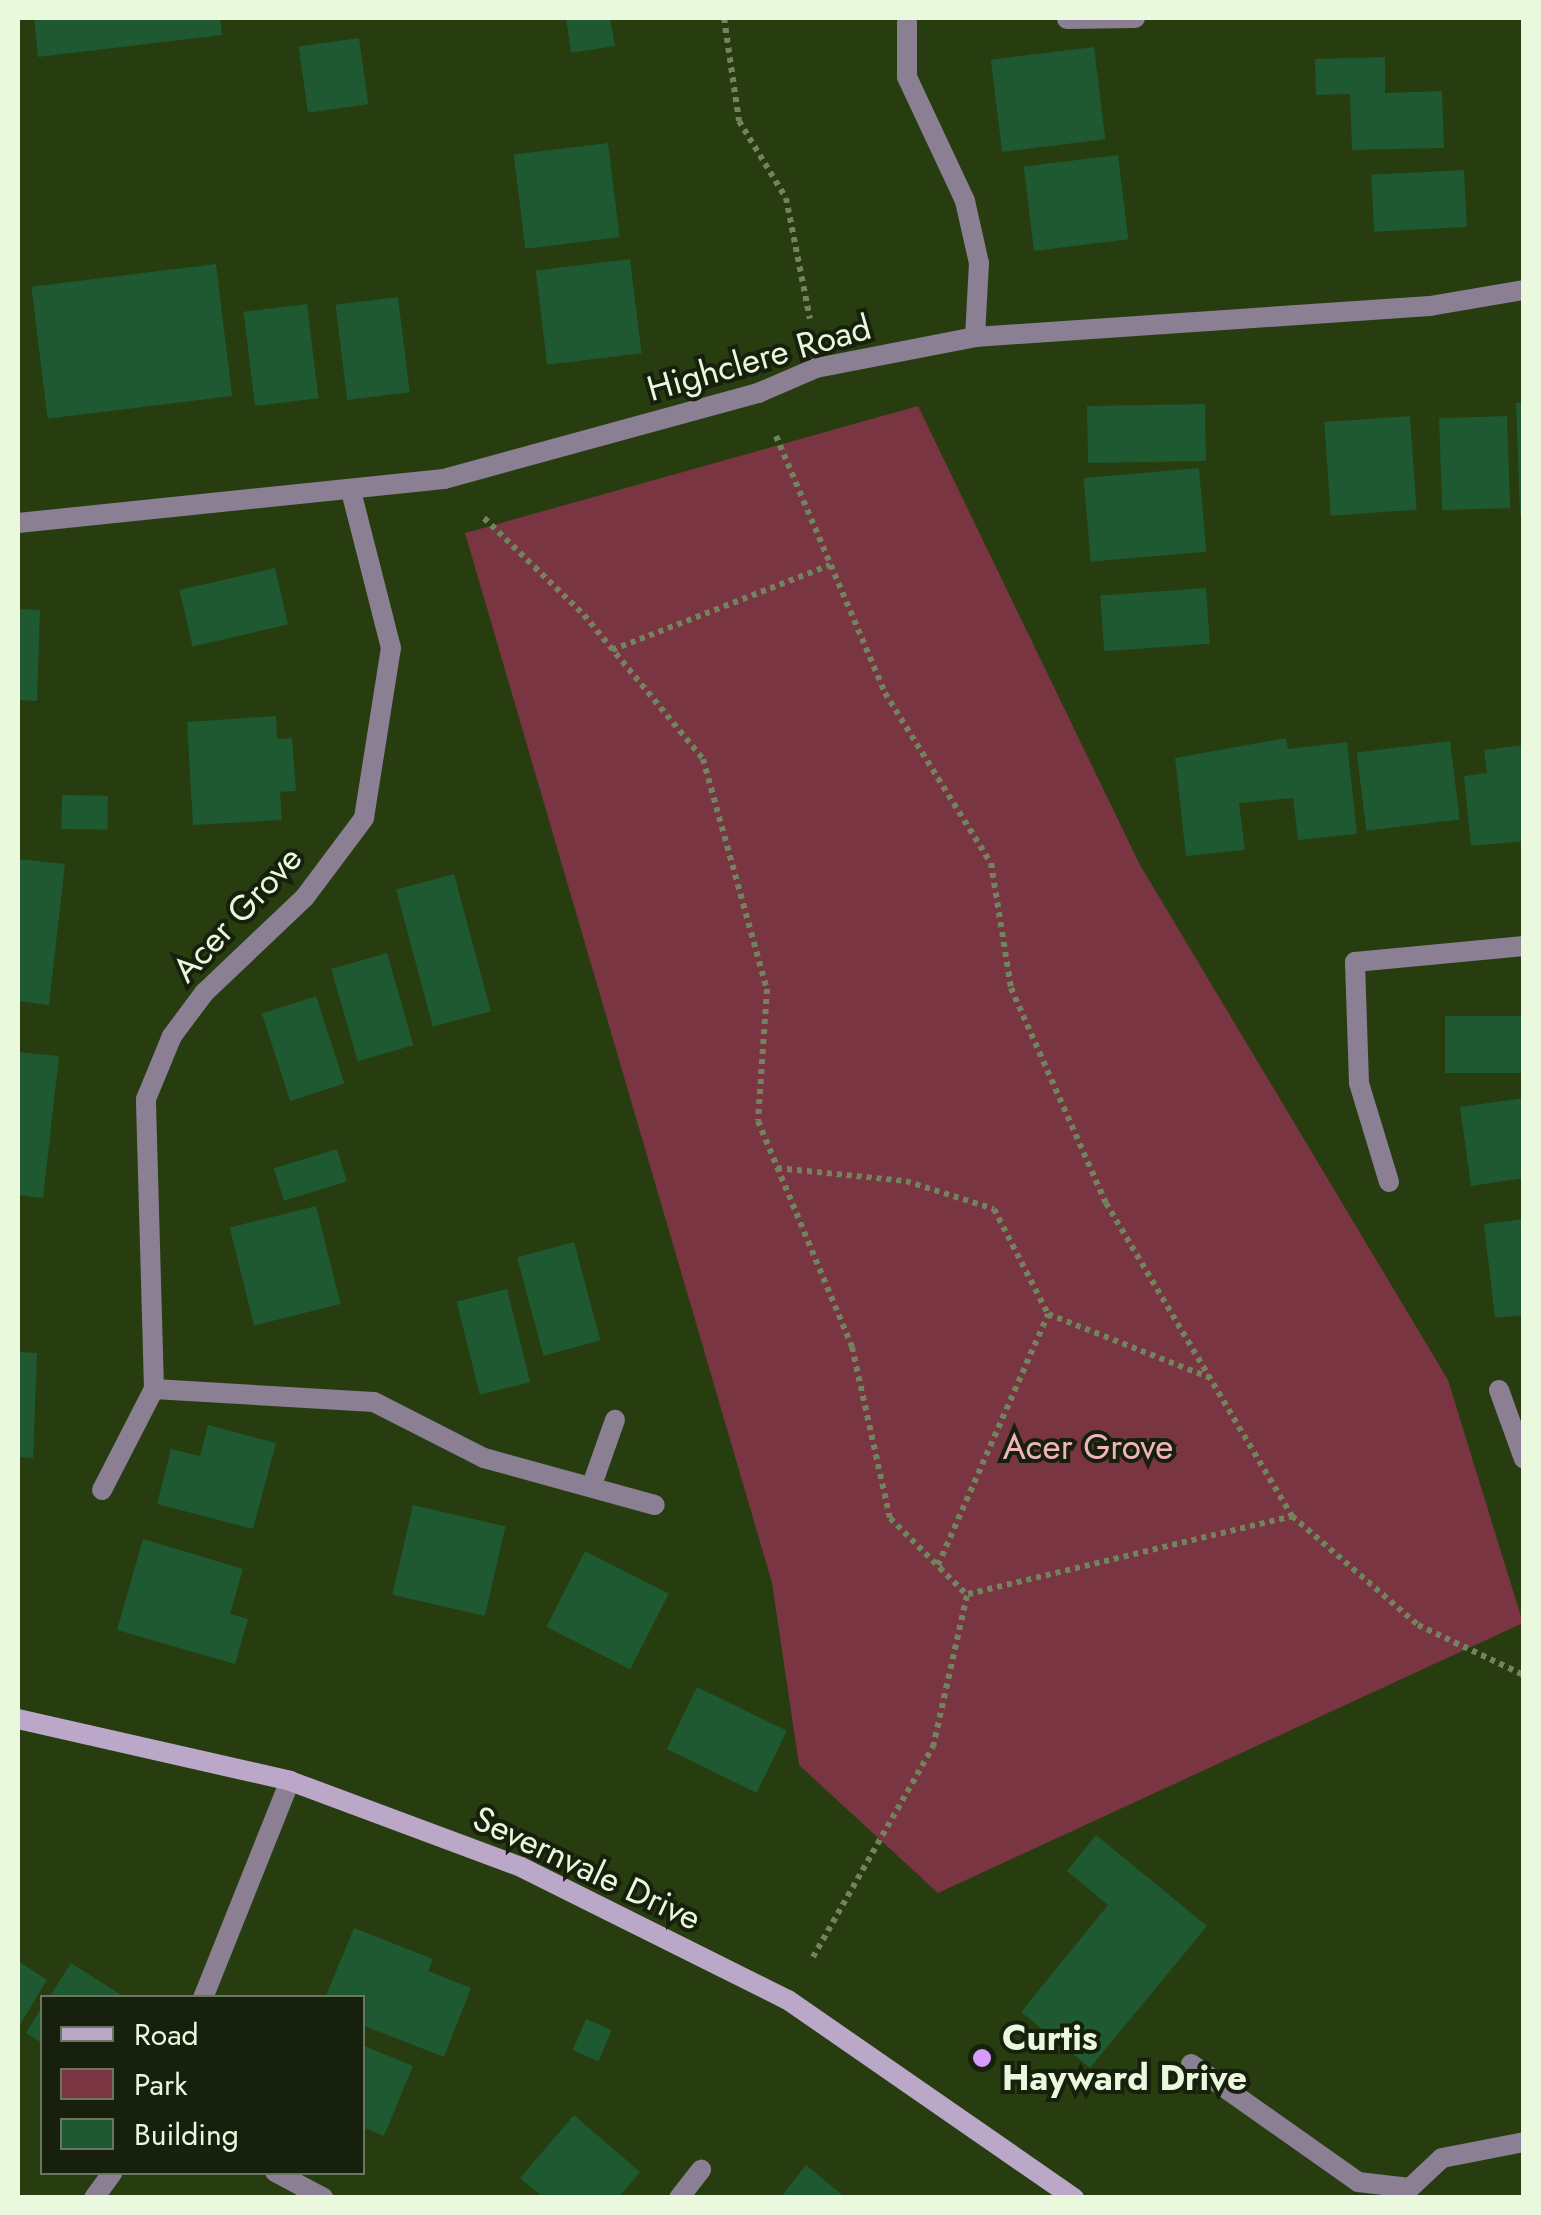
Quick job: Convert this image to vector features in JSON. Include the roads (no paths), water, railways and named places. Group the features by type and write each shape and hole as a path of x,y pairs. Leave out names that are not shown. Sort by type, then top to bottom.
{"street":[{"path":"1067,19 1135,18"},
{"path":"907,22 907,77 965,202 979,263 974,337"},
{"name":"Highclere Road","path":"18,523 444,479 758,393 816,368 974,337 1430,306 1524,290"},
{"name":"Acer Grove","path":"102,1490 154,1389 146,1099 172,1036 204,993 305,898 364,818 382,742 391,648 352,491"},
{"path":"1389,1182 1359,1082 1355,962 1524,946"},
{"path":"154,1389 374,1402 484,1458 594,1482 654,1505"},
{"path":"1499,1390 1524,1459"},
{"path":"594,1482 614,1420"},
{"name":"Severnvale Drive","path":"18,1719 290,1781 521,1867 788,2000 1074,2198"},
{"path":"204,1995 290,1781"},
{"path":"1191,2064 1358,2182 1410,2188 1442,2158 1524,2142"},
{"path":"679,2198 701,2170"},
{"path":"94,2198 111,2175"},
{"path":"281,2175 324,2198"}],"place":[{"name":"Curtis Hayward Drive","path":"982,2058"}]}
